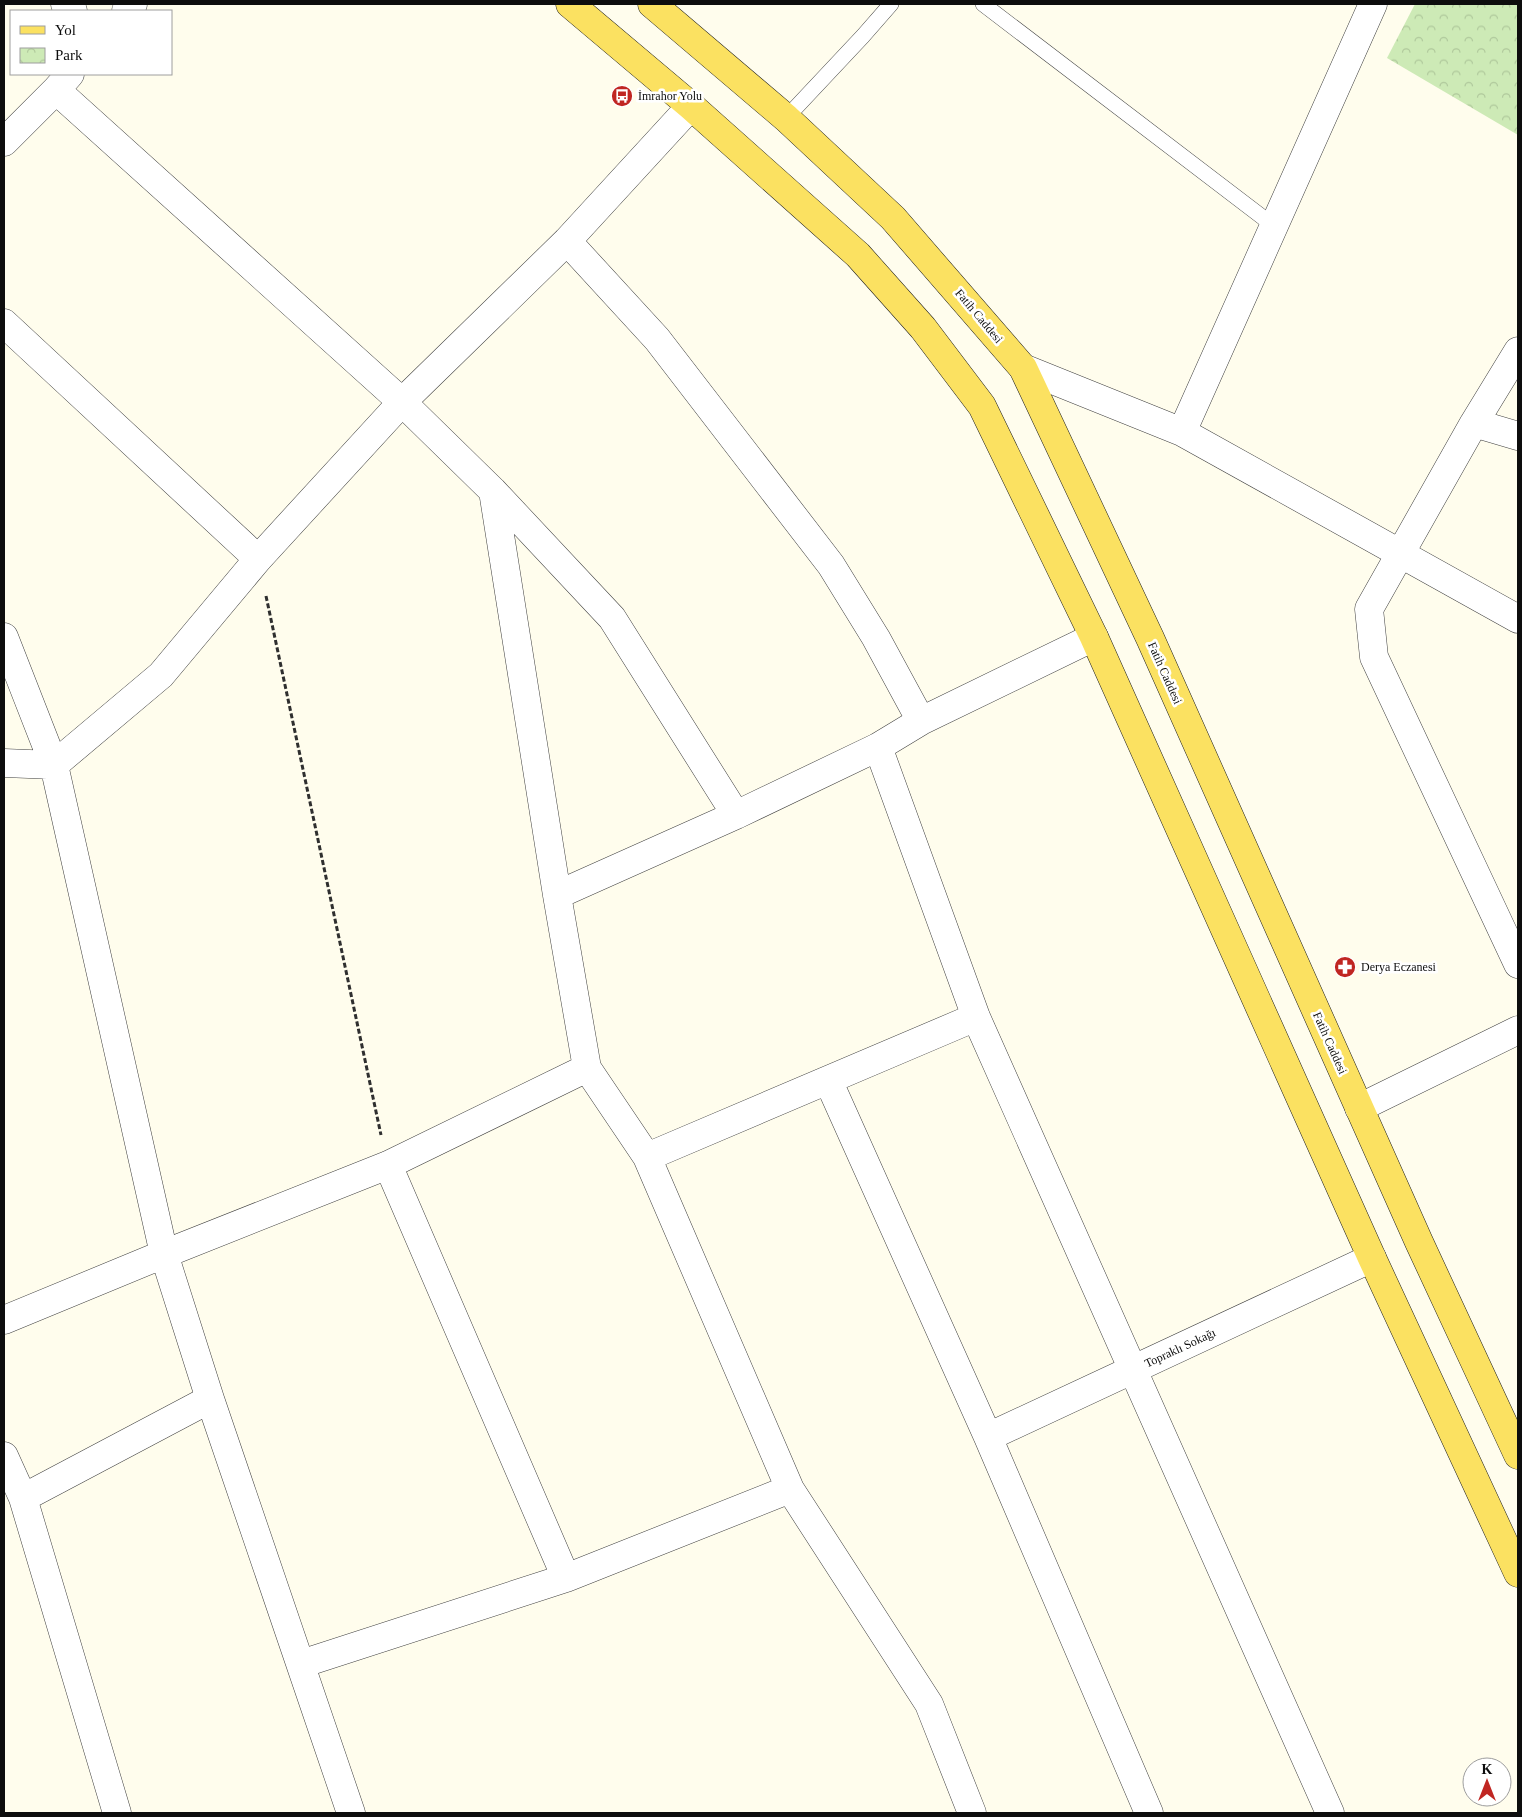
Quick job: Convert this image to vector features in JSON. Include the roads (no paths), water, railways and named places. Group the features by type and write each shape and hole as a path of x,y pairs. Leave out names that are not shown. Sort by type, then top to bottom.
{"main road":[{"path":"570,4 691,106 858,255 923,328 982,406 1094,637 1372,1258 1518,1573"},
{"name":"Fatih Caddesi","path":"652,4 786,118 893,218 1023,368 1154,647 1419,1242 1518,1455"}],"street":[{"path":"1182,432 1274,226 1366,7"},
{"path":"4,142 63,82 402,402 492,491 612,618 736,815"},
{"path":"4,763 54,765 161,675 258,559 402,402 567,241 691,106"},
{"path":"567,241 657,339 831,565 876,638 921,720"},
{"path":"4,324 258,559"},
{"path":"1518,351 1474,423 1370,609 1374,657 1518,964"},
{"path":"1023,368 1182,432 1518,618"},
{"path":"1474,423 1518,436"},
{"path":"492,491 587,1068 647,1157 790,1489 929,1704 972,1813"},
{"path":"4,637 54,765 164,1254 210,1398 351,1813"},
{"path":"557,895 736,815 878,747 921,720 1094,637"},
{"path":"878,747 976,1016 1330,1813"},
{"path":"647,1157 976,1016"},
{"path":"1359,1108 1518,1030"},
{"path":"4,1320 388,1165 587,1068"},
{"path":"828,1080 988,1437 1149,1813"},
{"path":"388,1165 566,1578"},
{"name":"Topraklı Sokağı","path":"988,1437 1372,1258"},
{"path":"23,1498 210,1398"},
{"path":"4,1456 23,1498 117,1813"},
{"path":"301,1664 566,1578 790,1489"}],"lane":[{"path":"786,118 864,36 891,4"},
{"path":"983,4 1274,226"}],"place":[{"name":"İmrahor Yolu","path":"622,96"},
{"name":"Derya Eczanesi","path":"1345,967"}]}
